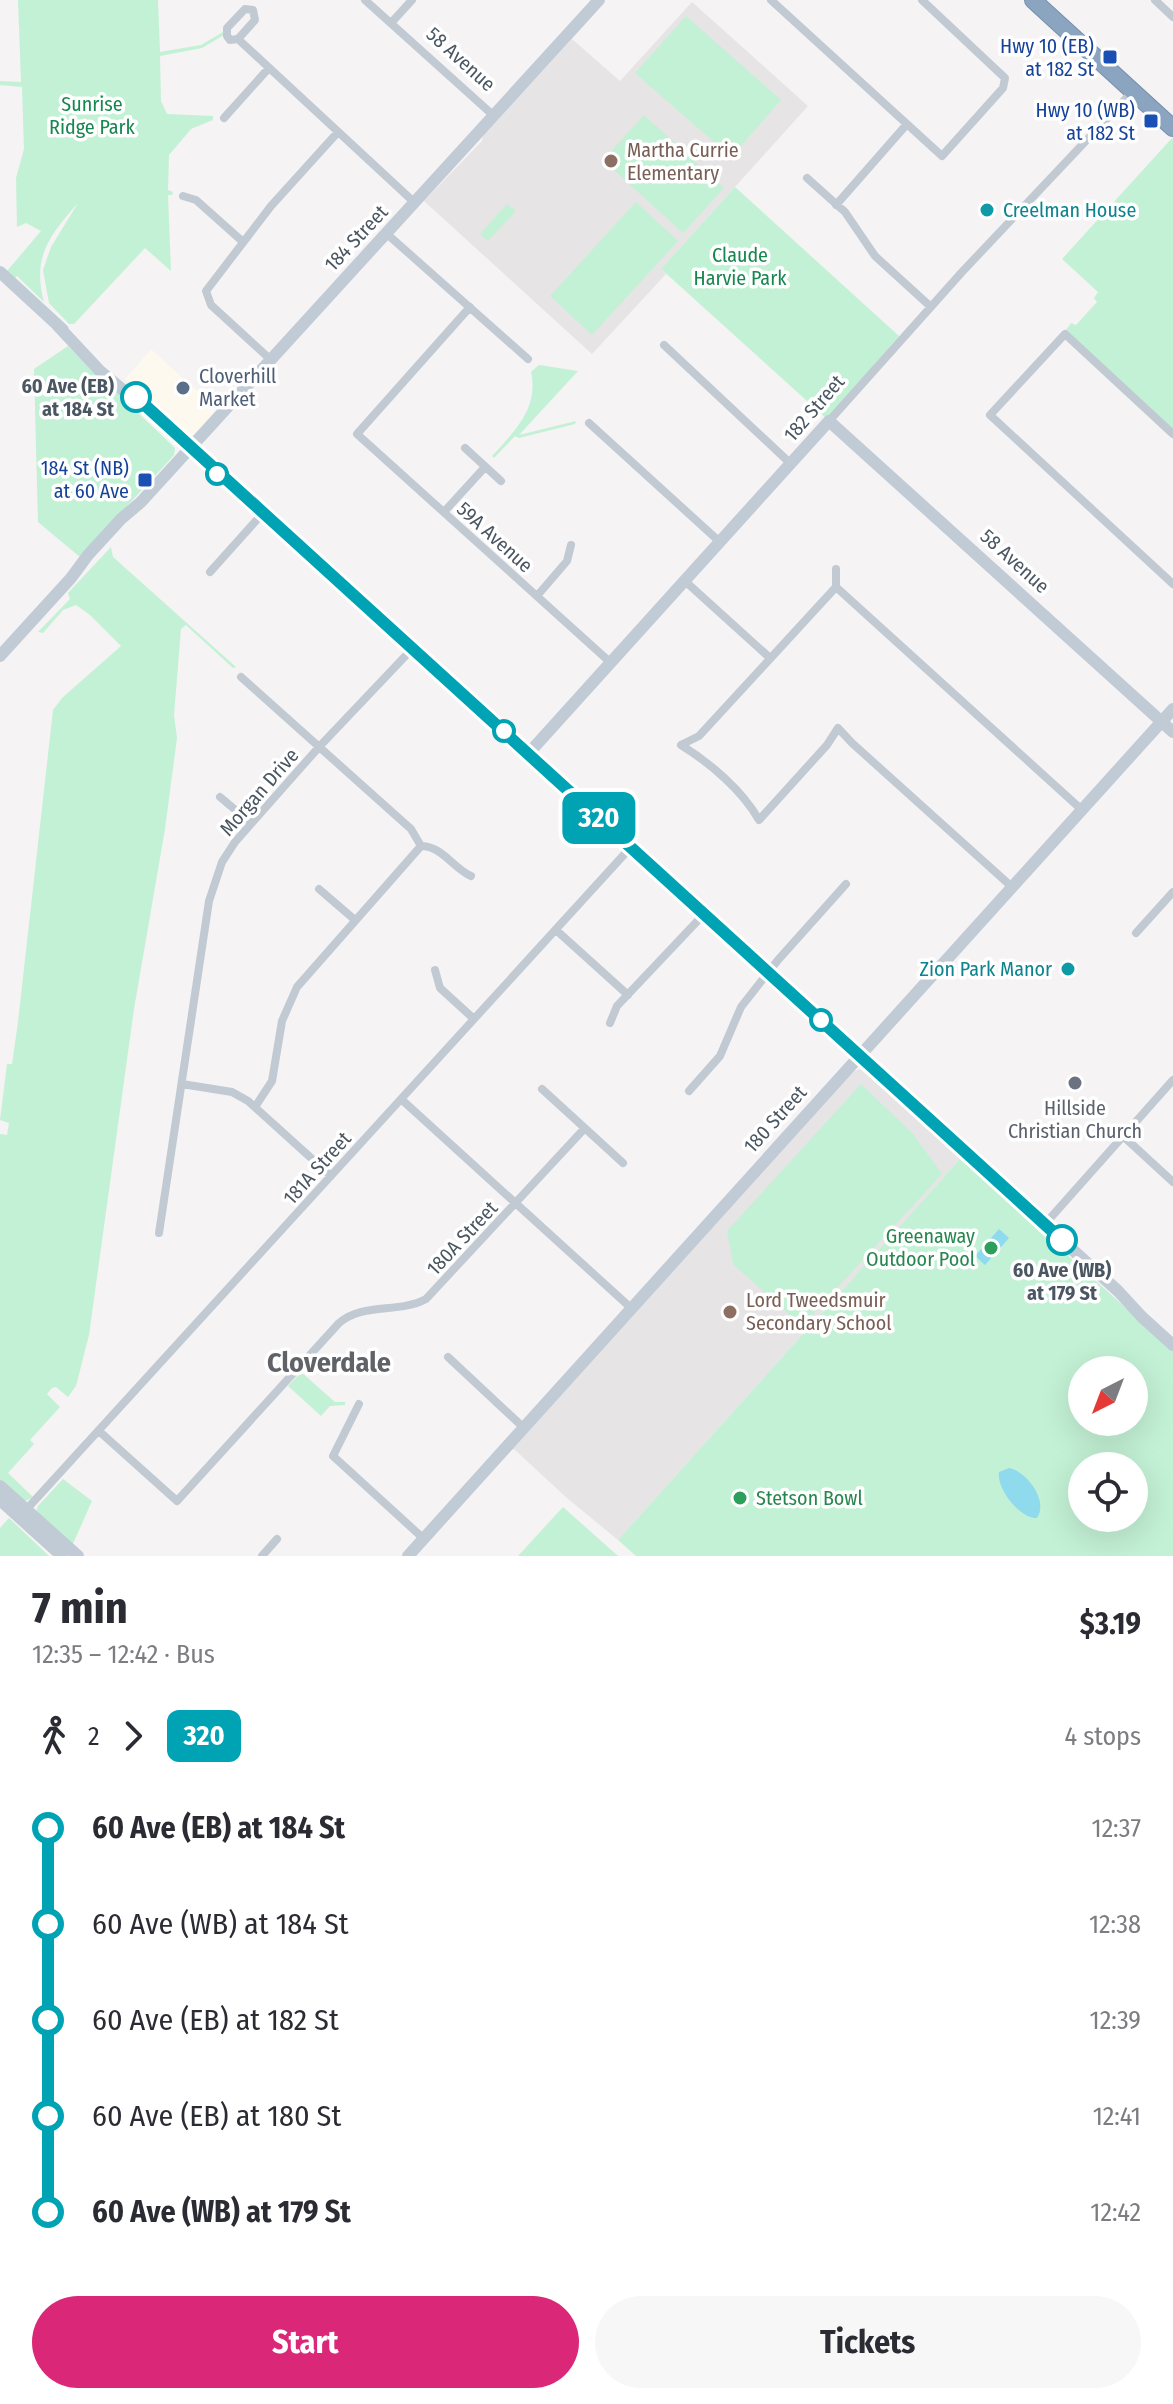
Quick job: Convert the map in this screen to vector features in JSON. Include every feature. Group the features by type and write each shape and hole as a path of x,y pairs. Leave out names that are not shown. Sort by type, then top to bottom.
{"highway":[{"path":"1033,0 1173,128"}],"main road":[{"name":"184 Street","path":"0,656 88,555 190,449 599,0"},
{"path":"0,272 118,377 146,409 1045,1224 1173,1345"},
{"name":"182 Street","path":"528,754 829,421"},
{"name":"58 Avenue","path":"829,421 1173,732"},
{"name":"180 Street","path":"408,1556 1173,709"},
{"path":"1118,1291 1173,1334"},
{"path":"0,1486 62,1556"},
{"path":"0,1500 78,1556"}],"street":[{"name":"58 Avenue","path":"365,0 494,116"},
{"path":"391,23 412,0"},
{"path":"771,0 942,156 1003,88 1005,78 922,0"},
{"path":"1155,0 1173,17"},
{"path":"238,39 415,203"},
{"path":"224,118 268,69"},
{"name":"182 Street","path":"829,421 1063,162 1133,91"},
{"path":"836,205 907,124"},
{"path":"271,360 211,305 206,295 207,287 242,241 338,132"},
{"path":"807,178 852,221 875,256 931,307"},
{"path":"183,196 196,200 242,241"},
{"path":"387,234 528,359"},
{"name":"59A Avenue","path":"470,307 357,434 611,663"},
{"path":"1173,434 1065,334 990,415 1173,584"},
{"path":"664,345 791,464"},
{"path":"589,423 721,543"},
{"path":"465,448 501,481"},
{"path":"444,512 485,467"},
{"path":"210,572 262,514"},
{"path":"537,596 567,561 571,545"},
{"path":"836,569 836,587 699,736 681,745 697,755 750,804 759,820 827,745 838,728 1012,887"},
{"path":"686,582 770,658"},
{"path":"836,587 1082,810"},
{"name":"Morgan Drive","path":"159,1233 209,901 222,862 251,823 412,649"},
{"path":"241,677 411,829 421,846 438,850 462,872 471,876"},
{"path":"220,797 251,823"},
{"path":"255,1107 272,1081 280,1032 291,999 306,975 421,846"},
{"name":"181A Street","path":"23,1514 631,847"},
{"path":"689,1091 720,1056 741,1007 846,884"},
{"path":"319,889 355,920"},
{"path":"1136,933 1173,892"},
{"path":"610,1023 614,1011 705,913"},
{"path":"556,930 628,995"},
{"path":"435,970 440,988 474,1019"},
{"path":"1045,1224 1173,1080"},
{"path":"182,1084 232,1092 255,1107 331,1176"},
{"path":"542,1089 623,1163"},
{"path":"401,1099 631,1308"},
{"name":"180A Street","path":"100,1432 177,1501 339,1323 359,1311 409,1306 426,1299 584,1129"},
{"path":"1123,1136 1173,1182"},
{"path":"448,1357 524,1428"},
{"path":"359,1404 333,1456 424,1539"},
{"path":"262,1556 277,1539"}],"shaded area":[{"name":"Martha Currie Elementary","path":"692,2 808,106 661,269 666,274 592,354 424,201 572,39 620,81"},
{"path":"151,349 217,409 193,435 183,432 125,379"},
{"name":"Lord Tweedsmuir Secondary School","path":"860,1069 961,1158 618,1540 515,1450 510,1449 852,1072"}],"green space":[{"name":"Sunrise Ridge Park","path":"18,0 158,0 160,52 201,45 223,32 224,35 202,48 160,56 161,101 167,114 213,116 213,120 191,129 169,155 168,190 173,192 168,195 171,271 145,248 74,324 69,324 49,303 43,270 51,247 78,203 46,248 40,272 44,302 17,276 15,278 7,271 41,231 26,223 17,227 16,178 24,149 22,87 0,85 0,81 21,82"},
{"path":"686,16 781,100 731,157 635,73"},
{"path":"644,115 724,188 683,233 603,160"},
{"path":"1172,138 1173,430 1066,330 1071,323 1076,325 1097,302 1094,298 1098,292 1062,259"},
{"name":"Claude Harvie Park","path":"735,187 899,336 827,419 661,269"},
{"path":"636,202 678,241 592,335 550,296"},
{"path":"507,204 516,211 488,241 480,234"},
{"path":"68,346 175,448 174,455 80,557 38,522 34,369"},
{"path":"539,365 578,371 519,435 576,421 575,424 519,438 515,436 494,458 492,456 517,428 528,408 533,385 531,372"},
{"path":"111,547 113,557 236,667 233,668 186,625 181,629 174,715 177,738 165,829 134,1009 89,1335 76,1386 68,1397 56,1387 47,1394 60,1407 30,1440 34,1444 8,1473 33,1497 24,1502 0,1480 0,1134 7,1135 9,1123 0,1120 7,1064 12,1064 18,1022 53,710 62,698 121,646 76,605 63,610 43,633 38,632 70,599 68,593"},
{"path":"861,1084 913,1134 942,1174 802,1326 733,1264 727,1231"},
{"path":"961,1158 1173,1351 1173,1556 636,1556 618,1540"},
{"path":"301,1372 335,1402 345,1402 345,1405 330,1406 321,1416 288,1386"},
{"path":"63,1479 92,1501 72,1546 36,1512"},
{"path":"563,1507 618,1556 518,1556"},
{"path":"9,1518 49,1556 0,1556 0,1528"}],"water":[{"path":"999,1229 1009,1238 985,1265 975,1256"},
{"path":"1009,1468 1016,1470 1034,1487 1040,1503 1037,1518 1023,1513 1005,1494 999,1472"}],"bus line":[{"name":"320","path":"136,397 1062,1240"}],"place":[{"name":"Hwy 10 (EB) at 182 St","path":"1110,57"},
{"name":"Hwy 10 (WB) at 182 St","path":"1151,121"},
{"name":"Martha Currie Elementary","path":"611,161"},
{"name":"Creelman House","path":"987,210"},
{"name":"Cloverhill Market","path":"183,388"},
{"name":"60 Ave (EB) at 184 St","path":"136,397"},
{"name":"184 St (NB) at 60 Ave","path":"145,480"},
{"name":"Zion Park Manor","path":"1068,969"},
{"name":"Hillside Christian Church","path":"1075,1083"},
{"name":"60 Ave (WB) at 179 St","path":"1062,1240"},
{"name":"Greenaway Outdoor Pool","path":"991,1248"},
{"name":"Lord Tweedsmuir Secondary School","path":"730,1312"},
{"name":"Stetson Bowl","path":"740,1498"}],"district":[{"name":"Cloverdale","path":"329,1362"}]}
